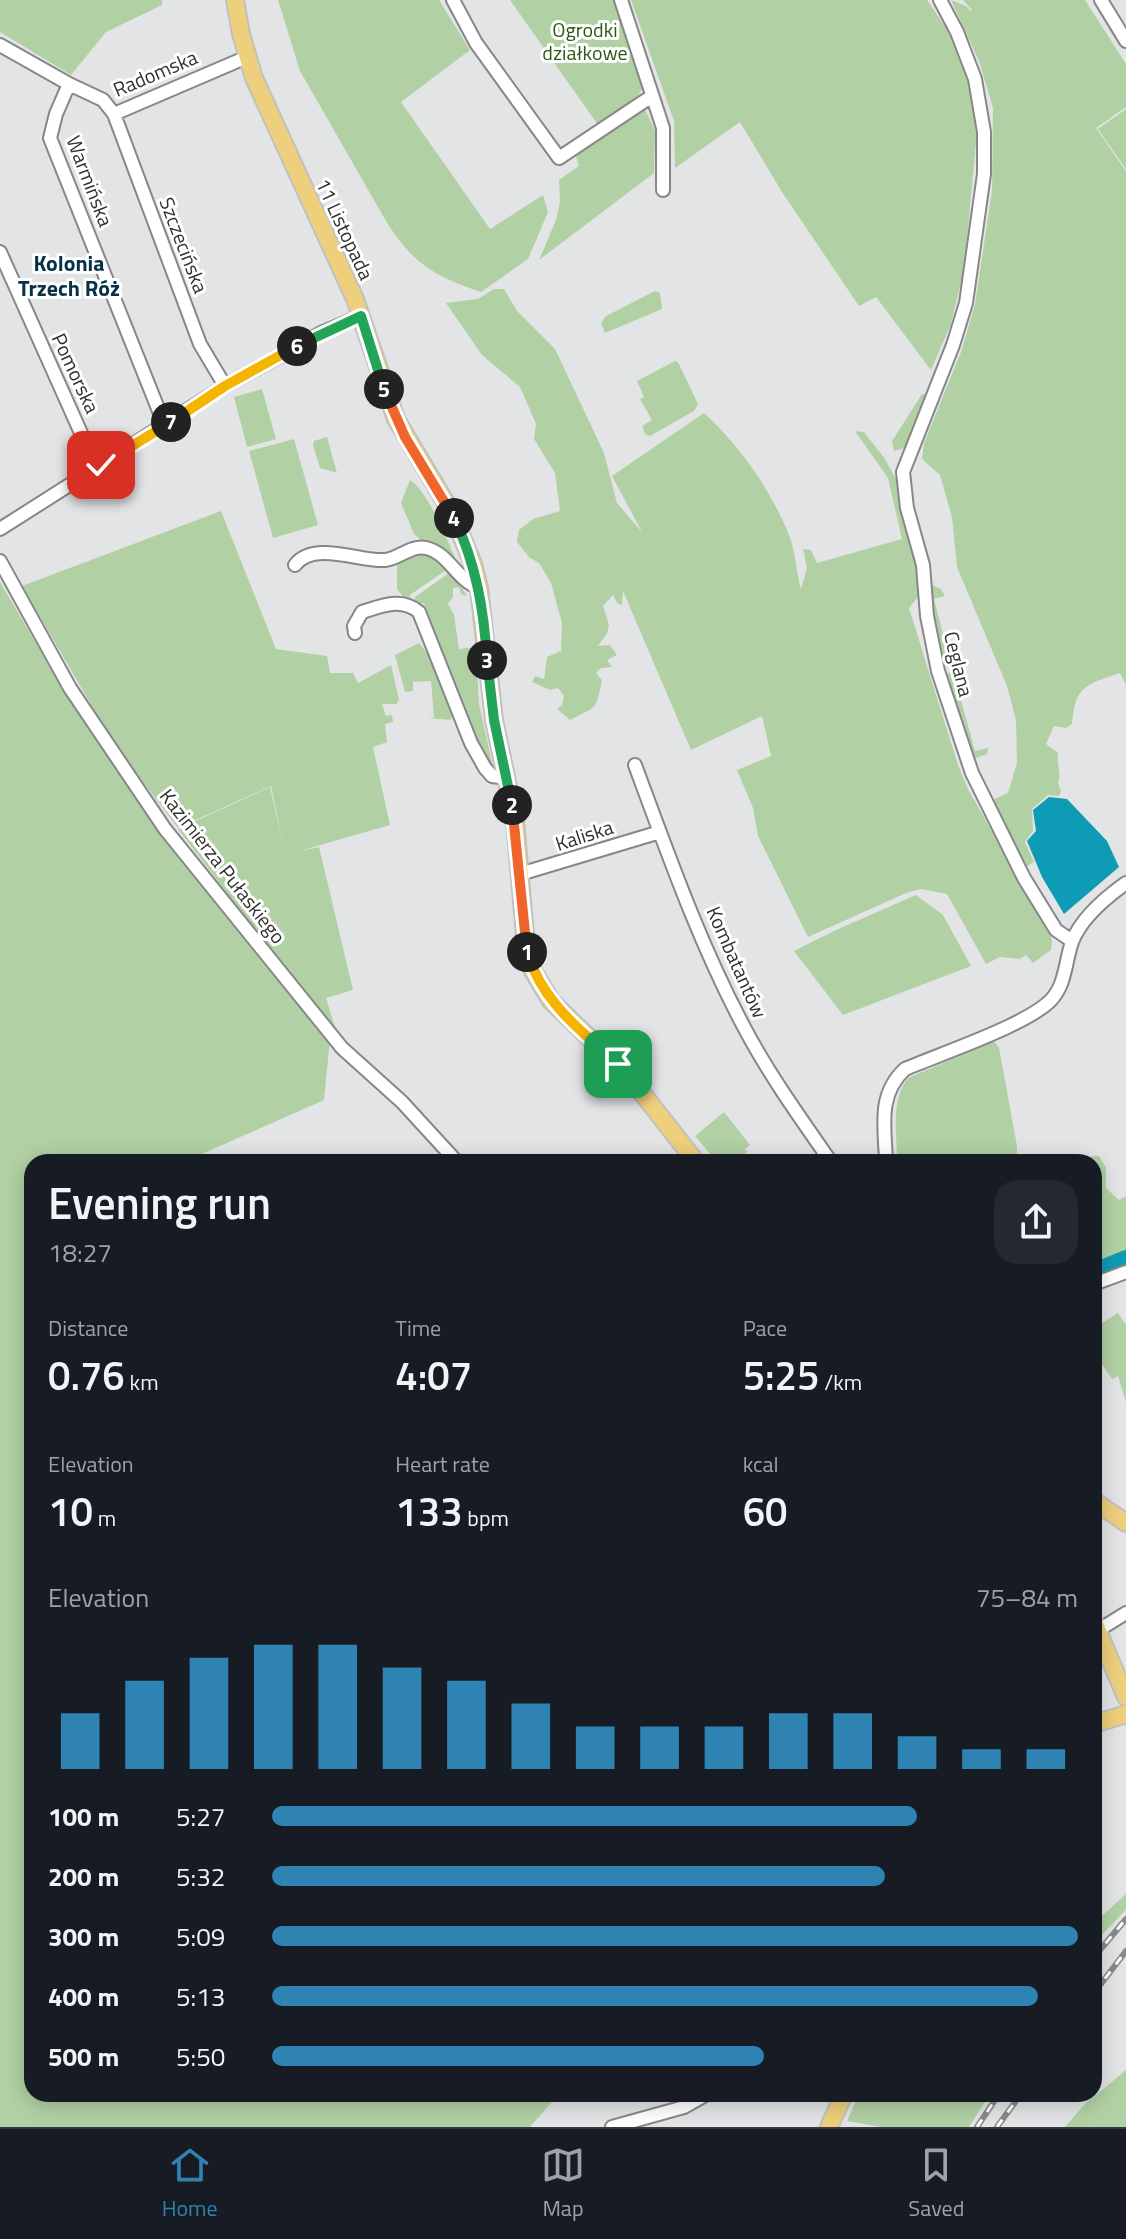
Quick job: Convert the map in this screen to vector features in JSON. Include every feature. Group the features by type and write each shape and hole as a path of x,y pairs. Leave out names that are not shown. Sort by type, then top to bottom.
{"main road":[{"name":"11 Listopada","path":"235,0 247,57 261,96 361,316 396,419 452,513 466,545 479,588 489,685 507,778 527,950 533,971 544,991 567,1019 628,1075 690,1154"},
{"path":"1102,1509 1126,1523"},
{"path":"1102,1642 1126,1697"},
{"path":"1102,1722 1126,1714"},
{"path":"829,2127 840,2102"}],"street":[{"path":"453,0 476,43 559,158 652,96"},
{"path":"621,0 663,128 663,190"},
{"name":"Ceglana","path":"940,0 957,32 975,79 985,154 966,303 902,476 907,508 923,565 927,616 938,671 969,765 1031,889 1056,930 1072,941"},
{"path":"1101,0 1126,41"},
{"name":"Radomska","path":"0,45 103,100 114,114 247,57"},
{"name":"Warmińska","path":"69,84 50,138 165,426"},
{"name":"Szczecińska","path":"114,114 200,344 225,386"},
{"name":"Pomorska","path":"0,252 85,442 101,465"},
{"path":"0,529 225,386 323,332 361,316"},
{"path":"295,565 299,559 326,553 387,560 412,548 425,548 439,554 465,583 479,588"},
{"name":"Kazimierza Pułaskiego","path":"0,561 70,688 165,829 342,1048 402,1102 450,1154"},
{"path":"355,633 354,626 362,612 399,603 410,605 419,612 471,743 492,776 507,778"},
{"name":"Kombatantów","path":"635,765 722,983 764,1064 826,1154"},
{"name":"Kaliska","path":"520,874 660,832"},
{"path":"886,1154 885,1102 888,1088 895,1078 905,1069 1039,1010 1053,998 1063,979 1072,941 1086,919 1126,883"},
{"path":"1102,1281 1126,1272"},
{"path":"1102,1623 1126,1613"},
{"path":"612,2127 695,2102"}],"green space":[{"path":"0,0 162,0 162,5 106,32 71,75 0,32"},
{"path":"278,0 439,0 470,50 401,102 490,229 543,195 548,212 528,259 481,292 437,274 406,248 386,221 300,71"},
{"name":"Ogrodki działkowe","path":"510,0 615,0 642,89 637,97 598,125"},
{"path":"631,0 927,0 951,35 967,73 977,133 964,269 951,324 931,370 876,297 859,306 782,192 740,122 675,168 674,121"},
{"path":"951,0 970,11 963,0 1085,0 1126,64 1126,107 1096,128 1126,171 1126,685 1120,673 1091,684 1084,688 1076,701 1072,724 1066,728 1054,726 1046,744 1058,753 1061,791 1059,796 1048,795 1032,809 1033,831 1025,842 1034,862 1023,869 992,800 1008,793 1017,763 1016,720 1007,686 957,567 952,517 940,475 922,459 924,443 961,352 975,304 992,191 993,108 979,61"},
{"path":"644,107 655,131 654,173 539,260 556,220 560,201 559,180 579,166 576,156"},
{"path":"1126,109 1126,169 1098,129"},
{"path":"494,289 504,289 517,311 555,349 604,453 617,503 642,532 612,476 704,413 742,454 764,485 791,542 801,589 807,568 803,549 811,550 817,563 902,539 888,478 855,431 864,432 885,459 898,483 921,593 909,608 958,765 968,789 1049,932 1051,950 1033,963 1026,955 1020,959 1000,957 986,964 947,894 921,889 808,937 758,836 753,808 737,770 771,756 762,716 691,750 623,591 622,605 613,595 603,606 609,625 607,634 598,646 610,645 617,655 607,660 612,667 601,668 596,673 602,680 594,707 570,720 557,709 562,705 564,696 558,688 550,690 532,682 535,676 544,679 547,657 561,651 562,623 551,583 539,563 530,558 517,542 519,530 533,519 560,511 555,473 534,439 536,424 520,387 482,355 446,303 478,299"},
{"path":"655,291 660,293 662,309 605,333 601,323 606,316"},
{"path":"675,361 698,404 694,411 650,436 645,434 642,426 652,420 640,399 644,397 637,381"},
{"path":"262,389 276,439 247,447 234,397"},
{"path":"922,394 926,395 925,402 905,448 894,451 892,441"},
{"path":"327,437 337,473 320,468 313,445 314,441"},
{"path":"294,439 318,525 273,538 249,451"},
{"path":"410,480 425,496 462,574 414,534 401,503"},
{"path":"221,511 276,649 327,656 330,673 353,673 358,683 391,665 399,699 397,704 382,704 386,716 392,715 393,722 385,724 387,742 373,747 390,825 299,851 319,847 353,990 326,998 338,1037 178,829 270,787 284,848 271,786 178,828 114,744 22,586"},
{"path":"428,551 449,568 410,595 408,603 397,589 397,559"},
{"path":"452,571 467,596 461,594 459,587 453,588 453,597 448,604 454,615 459,649 476,647 479,704 494,772 474,742 424,603 413,606 415,597"},
{"path":"0,582 65,692 330,1039 324,1100 203,1154 24,1154 24,2102 552,2102 530,2127 0,2127"},
{"path":"932,585 941,589 945,596 934,599 947,649 960,646 957,656 948,661 940,661 934,627"},
{"path":"419,643 430,657 452,717 450,720 429,718 434,717 431,681 413,682 413,691 405,692 395,655"},
{"path":"956,668 964,672 954,675 975,751 988,748 987,754 973,759 947,674"},
{"path":"916,895 943,915 971,966 843,1015 794,951"},
{"path":"994,1041 999,1048 1017,1153 897,1154 897,1107 902,1087 908,1078"},
{"path":"724,1112 750,1145 744,1154 710,1154 695,1136"},
{"path":"1102,1161 1106,1168 1106,1188 1119,1200 1126,1196 1126,1263 1102,1271"},
{"path":"1118,1313 1126,1325 1126,1402 1118,1376 1112,1379 1102,1365 1102,1323"},
{"path":"1126,1894 1126,1910 1102,1935 1102,1916"},
{"path":"1126,2070 1126,2127 1065,2127 1088,2102 1102,2102 1102,2090"},
{"path":"855,2102 985,2102 969,2127 881,2127 847,2121"}],"water":[{"path":"1049,797 1067,799 1107,841 1119,867 1064,914 1042,877 1027,841 1036,831 1033,810"}],"waterway":[{"path":"1102,1269 1126,1259"}],"railway":[{"path":"1102,1948 1126,1919"},
{"path":"1102,1982 1126,1951"},
{"path":"977,2127 994,2102"},
{"path":"997,2127 1015,2102"}],"district":[{"name":"Kolonia Trzech Róż","path":"69,276"}],"route":[{"path":"101,465 225,386 323,332 361,316 396,419 452,513 477,577 494,720 515,820 525,936 533,971 559,1011 618,1064"}]}
